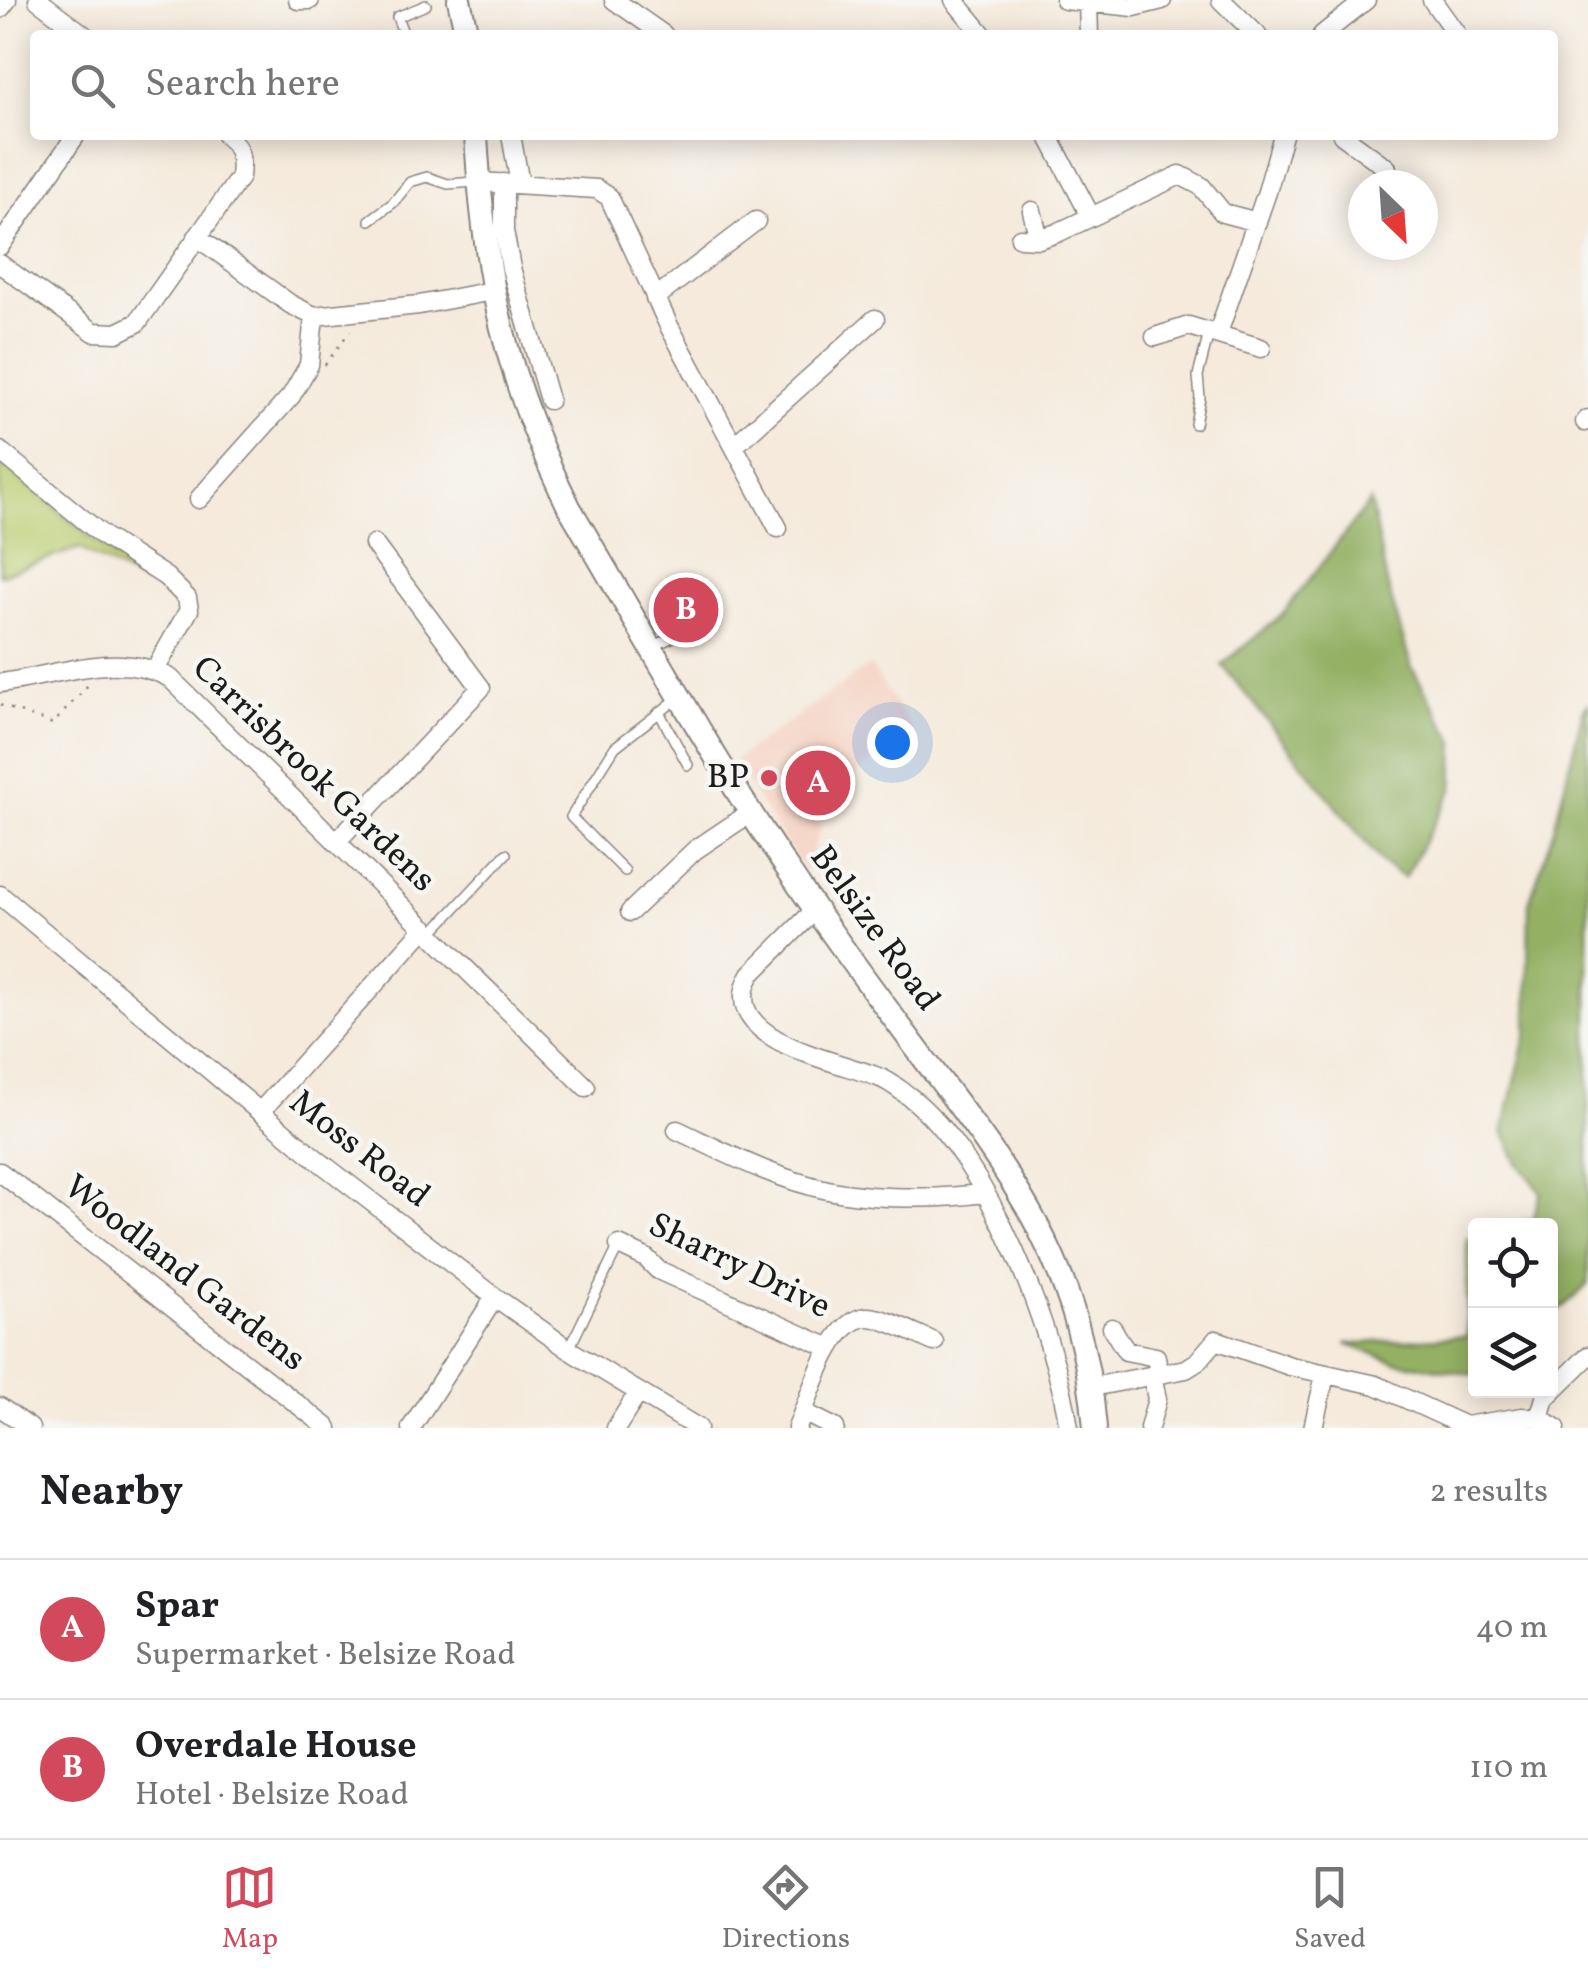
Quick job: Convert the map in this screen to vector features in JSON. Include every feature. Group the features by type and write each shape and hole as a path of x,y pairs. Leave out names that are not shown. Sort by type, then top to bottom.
{"street":[{"path":"0,9 7,0"},
{"path":"38,0 77,30"},
{"path":"298,0 310,0"},
{"path":"459,0 465,30"},
{"path":"614,0 657,30"},
{"path":"1065,0 1134,7 1162,0"},
{"path":"1221,0 1252,30"},
{"path":"1328,30 1366,0"},
{"path":"1432,0 1460,30"},
{"path":"1088,2 1089,30"},
{"path":"963,3 980,30"},
{"path":"0,246 73,140"},
{"path":"0,264 94,332 117,333 136,323 240,177 242,158 232,140"},
{"name":"Belsize Road","path":"476,140 492,291 513,376 548,464 569,507 750,813 815,910 974,1123 1033,1213 1071,1302 1092,1387 1095,1428"},
{"path":"511,140 512,184 504,231 549,400"},
{"path":"1051,140 1091,217"},
{"path":"1214,332 1257,222 1282,140"},
{"path":"1348,145 1386,168"},
{"path":"1032,211 1030,238 1091,217 1180,175 1201,186 1223,212 1257,222"},
{"path":"479,182 597,190 609,196 655,298 778,528"},
{"path":"655,298 756,221"},
{"path":"197,237 290,304 314,316 492,291"},
{"path":"199,499 291,396 309,365 314,316"},
{"path":"734,446 874,320"},
{"path":"1154,337 1188,326 1262,348"},
{"path":"0,451 106,538 166,577 187,598 189,610 155,670 109,663 0,683"},
{"path":"336,842 482,688 374,544"},
{"name":"Carrisbrook Gardens","path":"155,670 170,678 586,1087"},
{"path":"630,912 695,850 750,813"},
{"name":"Moss Road","path":"0,896 260,1112 495,1297 569,1349 698,1428"},
{"path":"815,910 744,986 748,1013 758,1026 780,1040 838,1066 887,1080 914,1101 951,1142 1017,1257 1046,1327 1069,1428"},
{"name":"Carrisbrook Gardens","path":"260,1112 428,931"},
{"path":"677,1130 753,1166 829,1191 948,1199 983,1193"},
{"name":"Woodland Gardens","path":"0,1172 328,1428"},
{"name":"Sharry Drive","path":"619,1245 646,1258 658,1270 830,1348"},
{"path":"411,1428 495,1297"},
{"name":"Sharry Drive","path":"800,1420 830,1348 852,1320 870,1316 934,1342"},
{"path":"1112,1328 1126,1351 1156,1356 1157,1398 1150,1428"},
{"path":"1092,1387 1186,1369 1216,1340 1325,1375 1376,1385 1465,1426 1539,1418 1556,1428"},
{"path":"1539,1418 1546,1398 1588,1356"},
{"path":"1313,1428 1325,1375"},
{"path":"616,1428 638,1393"},
{"path":"0,1406 30,1428"},
{"path":"800,1420 834,1428"}],"lane":[{"path":"402,30 397,17 426,5"},
{"path":"370,220 393,203 410,182 426,177 448,184 479,182"},
{"path":"1195,424 1200,398 1198,376 1214,332"},
{"path":"652,648 674,636"},
{"path":"625,870 571,817 615,747 680,696"},
{"path":"659,712 688,765"},
{"path":"428,931 506,854"},
{"path":"569,1349 619,1245"}],"path":[{"path":"309,365 325,365 353,328 359,312"},
{"path":"0,704 54,724 109,663"}],"shaded area":[{"path":"870,665 912,729 842,786 822,822 806,873 733,761"}],"green space":[{"path":"0,462 111,554 151,580 144,583 79,548 0,575"},
{"path":"1370,501 1388,587 1411,666 1455,742 1453,789 1404,878 1382,863 1222,665 1283,614"},
{"path":"1588,704 1588,1285 1558,1311 1558,1218 1533,1218 1541,1192 1518,1163 1503,1132 1527,1032 1529,903 1554,828 1583,710"},
{"path":"1467,1239 1468,1374 1396,1362 1346,1344 1467,1336"}],"place":[{"name":"Overdale House","path":"686,610"},
{"name":"BP","path":"769,778"},
{"name":"Spar","path":"818,783"}]}
